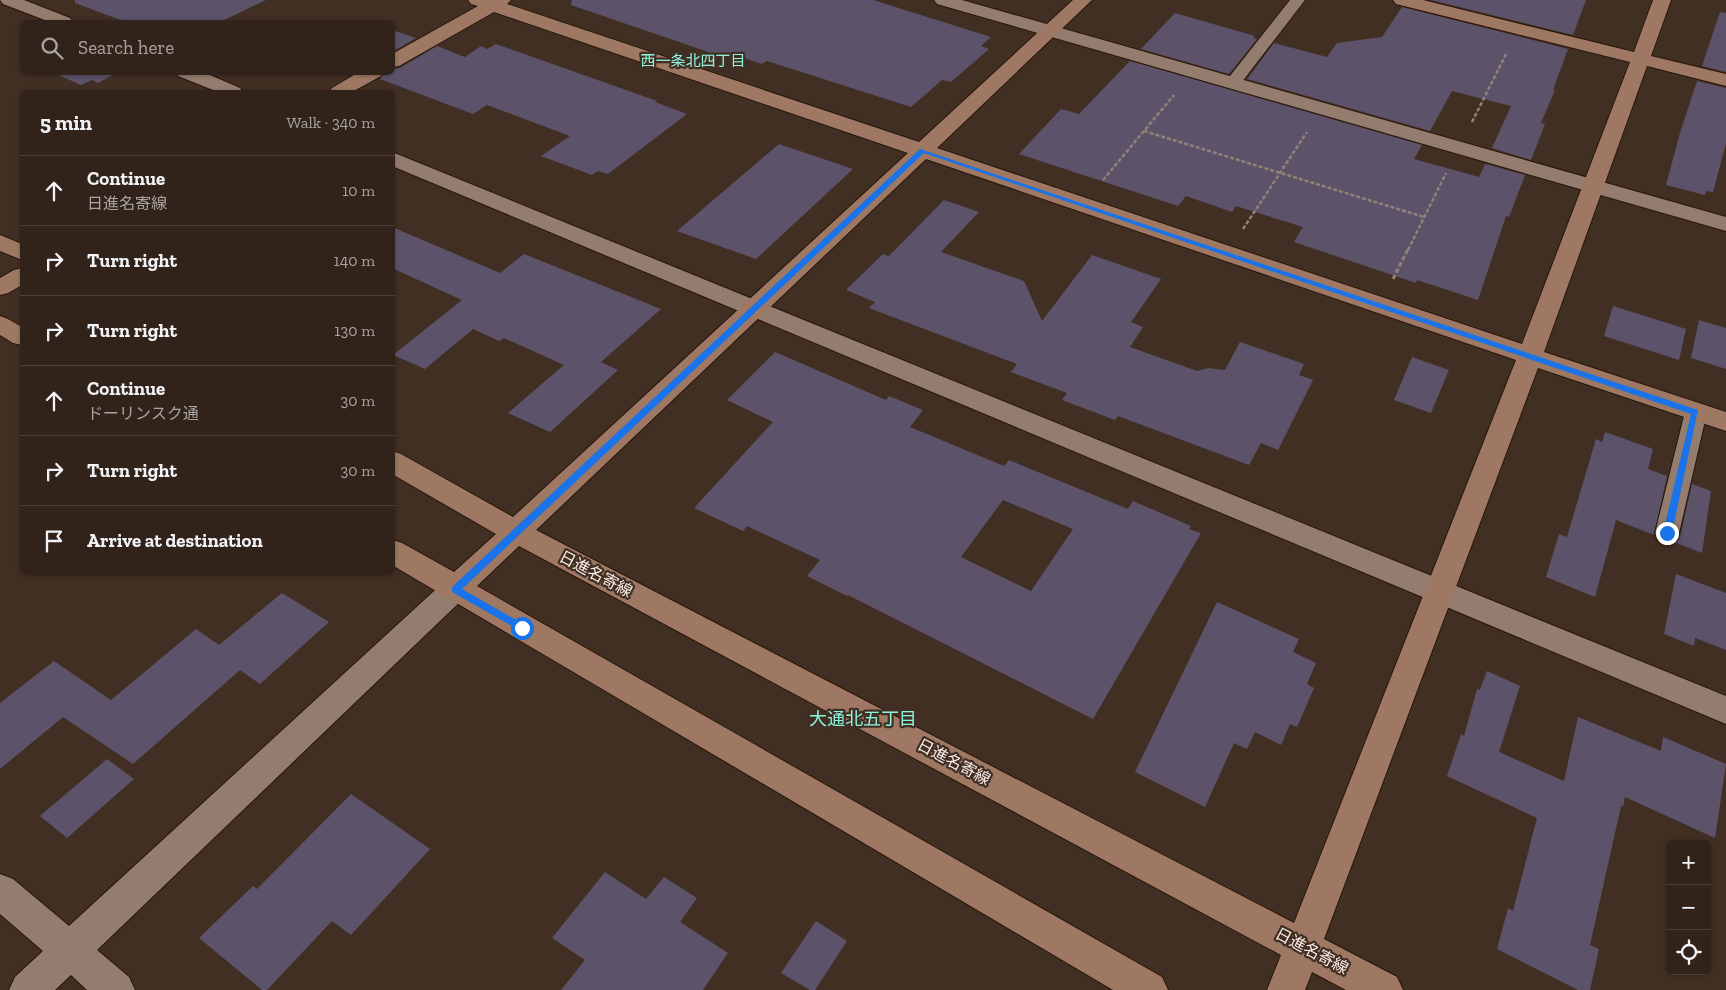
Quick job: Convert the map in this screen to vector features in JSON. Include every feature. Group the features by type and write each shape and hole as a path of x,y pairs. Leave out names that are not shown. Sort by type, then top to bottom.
{"street":[{"path":"9,0 59,20"},
{"path":"943,0 1726,224"},
{"path":"28,990 1083,0"},
{"path":"1402,0 1726,80"},
{"path":"1286,990 1530,356 1662,0"},
{"path":"395,60 491,2 1726,422"},
{"path":"191,75 228,90"},
{"path":"342,90 369,75"},
{"path":"395,159 1726,710"},
{"path":"0,242 20,252"},
{"path":"0,288 20,276"},
{"path":"0,324 20,336"},
{"name":"日進名寄線","path":"395,463 516,532 1304,946 1384,990"},
{"path":"395,554 1148,990"},
{"path":"0,891 116,990"}],"lane":[{"path":"1232,84 1298,0"},
{"path":"1667,533 1696,412"}],"path":[{"path":"1098,187 1178,90"},
{"path":"1240,234 1310,128"},
{"path":"1144,131 1424,217"}],"building":[{"path":"75,0 266,0 224,20 121,20 75,3"},
{"path":"572,0 873,0 991,37 981,46 989,49 951,82 942,80 911,107 767,61 762,64 725,52 720,56 571,5"},
{"path":"1431,0 1586,0 1573,35"},
{"path":"1402,7 1568,49 1553,90 1555,90 1541,123 1545,124 1531,160 1492,148 1511,106 1452,91 1430,131 1247,79 1274,43 1327,57 1337,43 1382,37"},
{"path":"1720,12 1726,13 1726,72 1702,66"},
{"path":"1175,13 1255,36 1253,38 1257,39 1229,74 1141,49"},
{"path":"395,31 416,38 395,50"},
{"path":"496,44 657,101 655,102 687,114 608,174 598,171 592,175 541,156 570,136 487,105 473,114 380,79 383,75 395,75 395,69 400,68 437,46 465,57 481,46 487,49"},
{"path":"1130,61 1422,145 1414,159 1479,177 1485,164 1525,175 1509,217 1506,216 1478,300 1417,280 1416,283 1294,242 1303,227 1236,206 1232,212 1186,196 1178,206 1019,154 1061,109 1079,114"},
{"path":"59,75 113,75 98,83 92,80 81,85"},
{"path":"1697,81 1726,88 1726,143 1713,192 1706,191 1705,195 1666,185"},
{"path":"779,144 853,169 756,259 677,231"},
{"path":"944,200 979,212 941,252 1024,281 1042,321 1092,255 1161,279 1131,322 1143,327 1130,347 1197,371 1208,368 1225,370 1240,342 1304,364 1299,375 1313,380 1278,450 1261,443 1249,465 1118,416 1115,420 1062,400 1067,393 1011,372 1017,364 869,308 875,302 846,290 883,254 889,256"},
{"path":"395,228 500,273 524,254 661,309 601,362 618,370 550,432 508,413 564,365 504,338 499,341 473,329 425,369 395,356 395,353 462,300 395,269"},
{"path":"1613,306 1686,329 1679,360 1604,336"},
{"path":"1699,320 1726,328 1726,369 1691,358"},
{"path":"775,352 886,400 889,396 923,410 910,427 1004,466 1009,460 1128,509 1133,501 1191,526 1189,529 1201,533 1093,719 807,576 820,560 747,526 743,531 694,508 773,422 727,400","holes":["1003,500 1073,529 1031,591 961,557"]},
{"path":"1412,357 1449,370 1431,413 1394,400"},
{"path":"1605,432 1653,449 1648,469 1667,476 1654,535 1616,520 1595,597 1546,577 1559,534 1567,537 1596,439 1602,442"},
{"path":"1692,484 1711,491 1702,553 1674,542 1678,541 1681,533"},
{"path":"1676,574 1726,593 1726,650 1695,638 1694,646 1664,634"},
{"path":"282,593 329,622 260,684 240,670 133,764 63,717 0,769 0,703 54,661 111,700 196,629 219,645"},
{"path":"1217,602 1299,639 1293,652 1316,663 1307,684 1314,688 1297,727 1290,724 1281,745 1255,732 1247,749 1234,743 1205,807 1135,772"},
{"path":"1487,671 1520,686 1499,752 1564,781 1578,717 1661,751 1663,737 1726,764 1715,838 1625,797 1623,807 1621,806 1590,945 1599,949 1590,990 1578,990 1497,949 1508,908 1513,911 1537,818 1447,776 1461,734 1464,736 1477,689 1480,690"},
{"path":"107,759 134,779 67,838 40,816"},
{"path":"351,794 430,849 351,935 332,921 267,990 262,990 199,938 253,886 257,889"},
{"path":"605,872 646,899 664,877 697,898 680,922 728,953 703,990 561,990 585,960 552,938"},
{"path":"816,921 847,941 815,990 810,990 781,973"}],"district":[{"name":"西一条北四丁目","path":"693,61"},
{"name":"大通北五丁目","path":"863,719"}],"route":[{"path":"522,628 455,589 922,150 1696,412 1667,533"}]}
